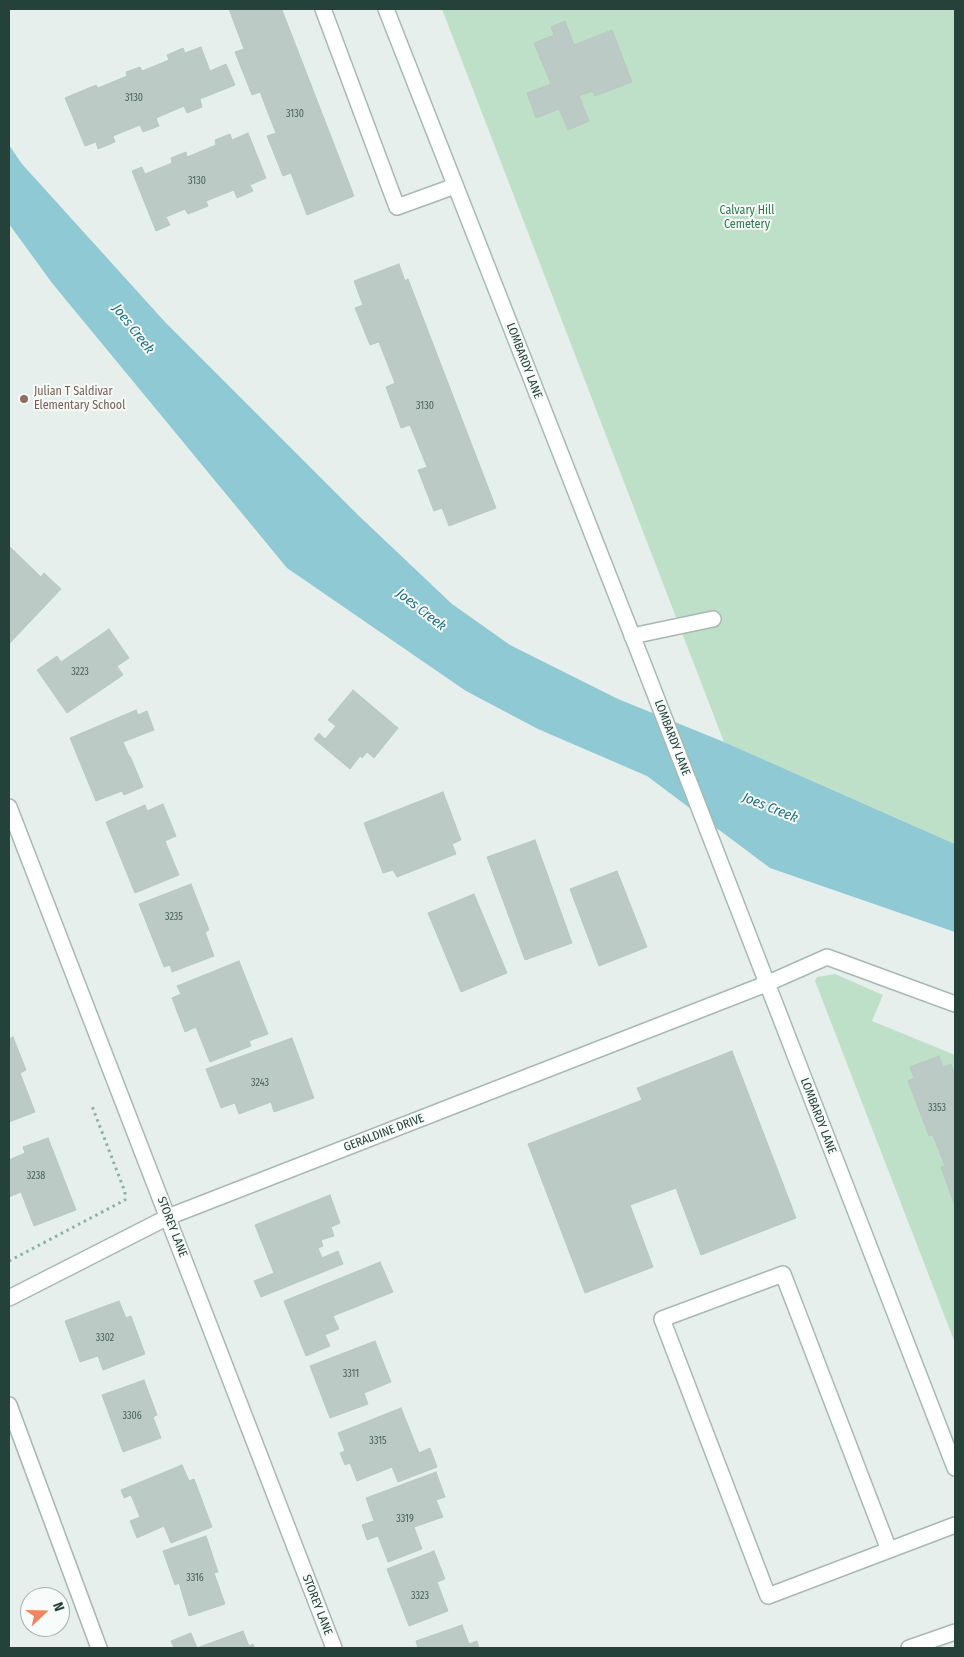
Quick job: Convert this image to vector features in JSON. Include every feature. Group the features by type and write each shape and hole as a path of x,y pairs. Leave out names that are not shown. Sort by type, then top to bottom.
{"street":[{"path":"323,9 397,207 455,186"},
{"name":"LOMBARDY LANE","path":"386,9 641,658 955,1468"},
{"path":"632,636 713,619"},
{"name":"STOREY LANE","path":"9,807 334,1648"},
{"name":"GERALDINE DRIVE","path":"9,1298 168,1216 766,984 827,956 955,1004"},
{"path":"889,1550 783,1274 662,1318 768,1596 955,1525"},
{"path":"9,1404 100,1648"},
{"path":"909,1648 955,1632"}],"path":[{"path":"9,1261 125,1200 125,1192 92,1106"}],"green space":[{"name":"Calvary Hill Cemetery","path":"442,9 955,9 955,844 724,742"},
{"path":"835,974 883,995 872,1021 955,1055 955,1343 815,981 817,977"}],"water":[{"name":"Joes Creek","path":"9,145 22,164 165,322 358,515 452,604 510,645 618,699 724,742 955,844 955,932 770,868 647,776 538,729 466,691 287,568 52,283 9,224"}],"building":[{"path":"229,9 286,9 282,10 354,196 307,215 291,173 283,176 267,136 276,133 260,92 252,95 235,52 244,49"},
{"path":"565,21 574,45 612,30 632,82 595,96 592,91 579,96 589,121 568,130 559,109 536,118 527,93 551,84 534,43 554,35 551,27"},
{"path":"201,47 210,71 226,64 235,85 200,99 202,107 187,113 184,106 156,118 159,126 143,132 140,125 113,136 115,142 98,149 96,142 85,146 65,98 96,85 98,88 127,76 126,72 140,67 142,71 169,60 167,55 183,48 185,53"},
{"path":"248,133 266,178 250,185 253,191 237,198 234,190 206,201 208,206 188,214 185,209 166,217 170,225 156,231 132,171 142,167 145,174 172,163 171,158 186,152 187,157 216,145 215,140 230,134 232,140"},
{"path":"399,264 405,281 408,279 496,508 449,526 442,508 434,511 418,470 427,467 410,425 401,428 386,387 395,383 379,342 370,345 355,308 363,305 354,281"},
{"path":"9,546 41,577 44,573 61,589 9,644"},
{"path":"109,629 129,658 117,666 123,675 67,713 37,670 57,656 61,662"},
{"path":"353,690 398,728 374,758 367,752 362,758 360,756 350,769 314,739 319,733 325,739 336,726 328,720"},
{"path":"136,710 138,715 147,711 154,730 123,742 143,787 124,795 122,791 96,801 70,738"},
{"path":"443,792 461,840 452,844 456,854 397,877 393,870 383,873 364,823"},
{"path":"163,804 176,836 165,841 179,875 135,893 106,822 145,805 147,811"},
{"path":"535,840 572,943 525,960 487,857"},
{"path":"617,871 647,947 599,966 570,889"},
{"path":"191,884 209,930 205,932 214,956 172,972 170,965 164,967 139,904"},
{"path":"474,894 507,973 461,992 428,913"},
{"path":"239,961 268,1034 249,1041 251,1046 210,1062 196,1027 185,1032 172,998 181,994 177,986"},
{"path":"13,1037 26,1070 20,1073 35,1112 9,1122 9,1039"},
{"path":"292,1038 314,1098 274,1112 271,1102 239,1114 235,1103 221,1108 206,1069"},
{"path":"732,1051 796,1218 701,1255 676,1188 630,1205 653,1267 585,1293 528,1144 642,1100 637,1088"},
{"path":"939,1056 943,1067 951,1064 955,1075 955,1206 941,1167 945,1166 933,1135 929,1136 908,1081 914,1078 910,1067"},
{"path":"48,1138 76,1210 34,1226 21,1192 9,1197 9,1160 25,1153 23,1147"},
{"path":"330,1195 340,1223 331,1227 334,1236 321,1240 323,1246 318,1248 322,1258 338,1251 343,1264 261,1297 254,1281 274,1273 255,1225"},
{"path":"380,1262 393,1292 333,1316 339,1329 325,1335 330,1346 306,1356 284,1301"},
{"path":"119,1301 126,1318 131,1316 145,1354 103,1370 98,1356 80,1362 65,1321"},
{"path":"375,1341 391,1382 364,1393 368,1404 330,1418 310,1366"},
{"path":"144,1380 157,1415 153,1417 161,1438 123,1452 102,1395"},
{"path":"401,1408 419,1453 430,1448 437,1467 398,1482 392,1467 357,1481 350,1463 345,1465 340,1453 345,1451 338,1433"},
{"path":"182,1465 189,1481 194,1479 212,1527 171,1543 164,1526 137,1538 130,1521 140,1517 131,1495 124,1498 121,1490"},
{"path":"436,1472 445,1497 436,1500 443,1517 414,1527 422,1549 388,1562 378,1536 367,1540 362,1525 374,1521 366,1498"},
{"path":"206,1536 218,1572 214,1573 225,1604 189,1616 179,1583 175,1585 163,1551"},
{"path":"434,1551 445,1579 437,1582 448,1611 409,1626 387,1569"},
{"path":"462,1625 469,1644 477,1641 479,1648 418,1648 416,1641"},
{"path":"243,1631 249,1646 253,1644 255,1648 197,1648"},
{"path":"191,1633 197,1648 174,1648 171,1641"}],"place":[{"name":"Julian T Saldivar Elementary School","path":"24,399"}]}
